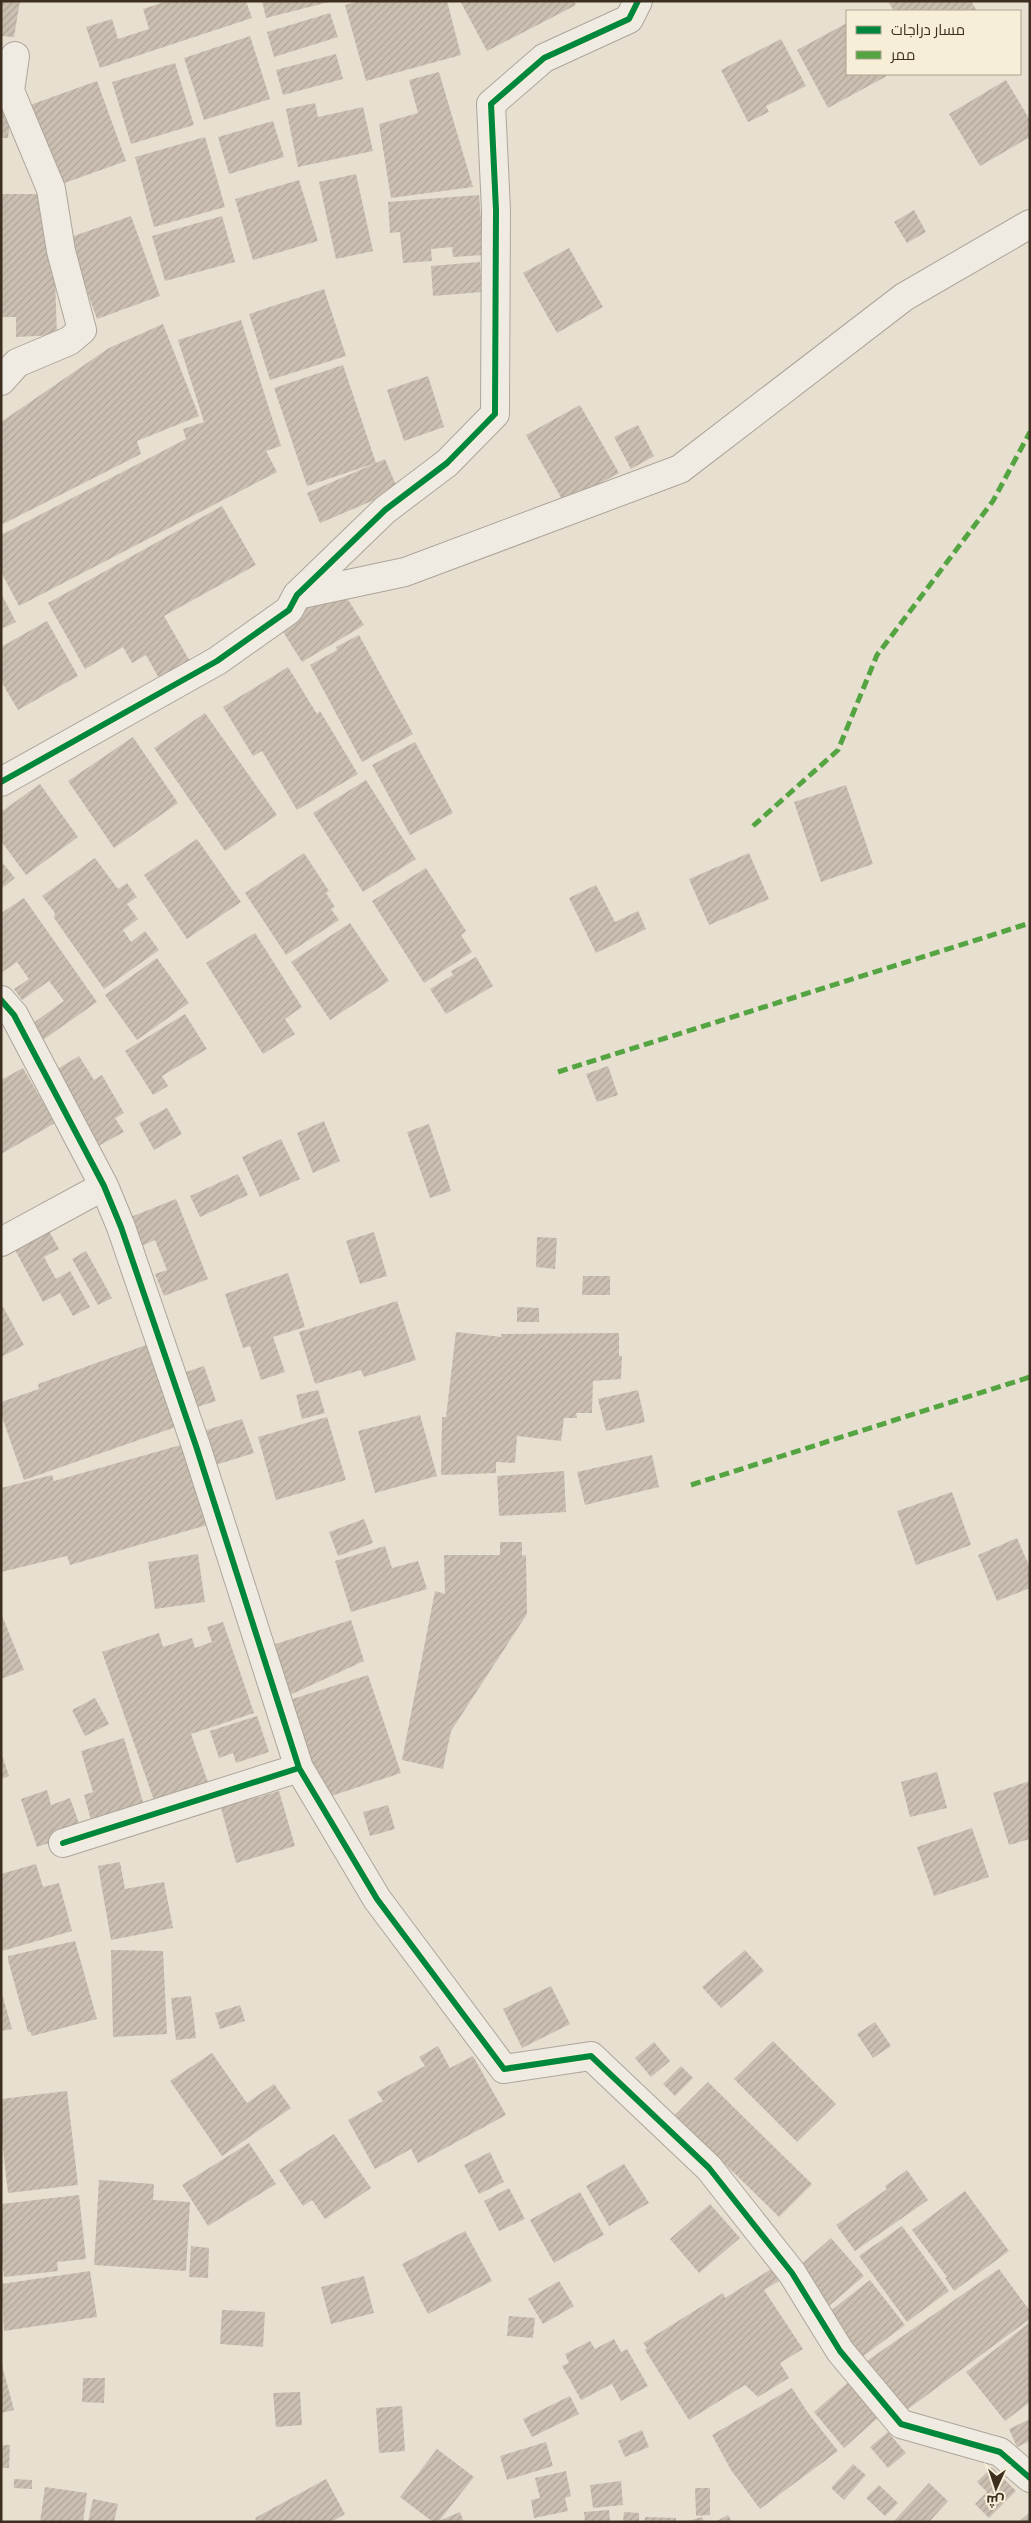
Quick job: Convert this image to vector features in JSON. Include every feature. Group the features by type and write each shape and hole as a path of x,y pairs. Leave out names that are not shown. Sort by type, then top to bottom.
{"street":[{"path":"1,782 218,661 289,610 297,595 384,510 447,463 495,414 496,210 491,104 544,58 629,19 638,1"},
{"path":"1,381 17,363 69,341 82,330 61,251 52,189 10,91 15,56"},
{"path":"297,595 405,572 680,469 904,297 1030,224"},
{"path":"1,1000 14,1014 104,1186 121,1227 168,1361 299,1768 377,1899 504,2069 591,2056 709,2168 792,2273 840,2351 901,2424 1000,2452 1030,2478"},
{"path":"1,1242 104,1186"},
{"path":"62,1844 299,1768"}],"building":[{"path":"1,1 20,1 14,37 1,36"},
{"path":"167,1 246,1 252,18 100,68 86,27 112,19 118,39 149,29 143,9"},
{"path":"262,1 329,1 329,2 266,18"},
{"path":"360,1 447,1 461,55 366,81 345,5"},
{"path":"460,1 574,1 576,5 487,51"},
{"path":"893,1 971,1 976,10 893,10 889,3"},
{"path":"330,13 338,37 274,57 267,32"},
{"path":"846,24 846,75 887,76 828,108 797,50"},
{"path":"250,36 270,99 204,120 184,58"},
{"path":"781,39 806,86 766,106 769,112 748,122 721,70"},
{"path":"336,54 343,79 283,95 276,70"},
{"path":"175,63 194,125 131,144 112,82"},
{"path":"439,72 473,187 391,198 379,124 418,113 409,80"},
{"path":"1006,80 1030,120 1030,137 980,166 949,114"},
{"path":"97,81 126,161 59,185 30,105"},
{"path":"1,96 13,99 8,138 1,138"},
{"path":"315,103 318,117 363,107 373,151 298,167 286,109"},
{"path":"273,121 284,157 229,174 218,137"},
{"path":"205,137 225,207 154,227 135,157"},
{"path":"356,174 373,251 336,259 319,182"},
{"path":"299,180 318,241 253,260 235,199"},
{"path":"1,194 48,194 54,249 57,335 16,337 16,317 1,317"},
{"path":"479,195 484,255 453,257 452,247 431,249 432,261 403,263 400,232 390,233 388,202"},
{"path":"914,210 926,232 907,243 894,222"},
{"path":"131,216 160,296 97,319 68,238"},
{"path":"222,216 235,262 165,281 152,236"},
{"path":"569,248 603,307 557,333 523,273"},
{"path":"480,262 482,292 433,296 431,266"},
{"path":"324,289 346,356 270,380 249,314"},
{"path":"241,320 281,446 266,451 277,472 19,606 1,572 1,535 186,439 183,429 204,422 178,340"},
{"path":"163,324 199,416 137,441 141,454 1,525 1,422 109,348"},
{"path":"343,365 376,463 307,486 274,388"},
{"path":"428,376 444,427 404,441 387,390"},
{"path":"580,405 619,473 564,503 526,435"},
{"path":"638,425 654,456 631,469 614,437"},
{"path":"385,459 398,490 320,523 307,493"},
{"path":"222,506 256,565 164,616 191,663 160,680 146,655 132,663 123,647 85,669 48,603"},
{"path":"340,587 364,625 302,662 278,624"},
{"path":"1,593 16,622 1,629"},
{"path":"47,621 78,676 18,710 1,681 1,647"},
{"path":"359,635 413,734 362,762 310,665 337,650 336,647"},
{"path":"288,667 317,714 320,711 358,774 297,810 262,751 253,756 223,707"},
{"path":"205,713 277,815 225,851 154,748"},
{"path":"133,737 178,803 114,848 68,781"},
{"path":"415,742 453,813 410,835 372,765"},
{"path":"366,780 416,859 363,892 313,813"},
{"path":"40,784 78,837 26,875 1,841 1,812"},
{"path":"846,785 873,864 821,882 794,802"},
{"path":"197,839 241,902 187,939 144,875"},
{"path":"304,853 329,891 326,893 335,907 331,909 339,920 286,955 245,893"},
{"path":"749,853 769,899 709,925 689,879"},
{"path":"95,858 118,889 127,883 137,897 127,904 138,919 123,930 131,942 145,931 159,950 104,989 54,918 55,913 42,896"},
{"path":"1,861 15,878 1,889"},
{"path":"426,868 466,931 461,935 472,952 424,983 372,901"},
{"path":"596,885 615,922 638,911 646,929 596,953 569,898"},
{"path":"24,898 97,1002 40,1042 29,1026 64,1001 49,981 22,1000 14,989 29,979 17,962 1,973 1,913"},
{"path":"350,923 389,981 330,1020 291,962"},
{"path":"255,933 302,1007 285,1019 295,1034 263,1054 206,963"},
{"path":"476,957 493,986 446,1014 430,989 453,975 451,971"},
{"path":"157,958 189,1003 137,1040 105,995"},
{"path":"185,1014 207,1049 162,1076 168,1086 153,1095 125,1051"},
{"path":"79,1056 94,1080 102,1075 124,1113 115,1118 124,1132 93,1149 49,1074"},
{"path":"608,1066 618,1095 597,1102 586,1074"},
{"path":"23,1068 55,1123 1,1154 1,1080"},
{"path":"167,1108 182,1134 154,1150 139,1123"},
{"path":"324,1121 340,1161 313,1173 297,1133"},
{"path":"429,1124 451,1191 430,1198 407,1132"},
{"path":"281,1139 300,1179 260,1197 242,1157"},
{"path":"238,1174 248,1195 200,1217 190,1196"},
{"path":"176,1199 208,1279 164,1296 155,1274 167,1270 155,1240 139,1247 128,1218"},
{"path":"49,1231 59,1249 44,1257 56,1279 70,1271 90,1307 73,1316 60,1293 43,1302 15,1250"},
{"path":"374,1232 387,1276 360,1284 346,1241"},
{"path":"537,1237 557,1238 555,1269 536,1267"},
{"path":"86,1251 112,1298 98,1305 72,1259"},
{"path":"288,1273 305,1327 273,1337 285,1372 261,1380 250,1346 243,1348 225,1294"},
{"path":"583,1276 610,1276 610,1295 582,1295"},
{"path":"397,1301 416,1360 364,1377 361,1370 315,1384 299,1332"},
{"path":"1,1303 24,1345 1,1357"},
{"path":"517,1307 539,1308 539,1322 517,1322"},
{"path":"456,1332 502,1337 501,1334 619,1333 619,1356 622,1356 621,1379 593,1381 592,1413 576,1413 577,1418 564,1418 561,1441 517,1436 515,1463 496,1462 496,1473 441,1475 442,1417 446,1417"},
{"path":"146,1345 176,1427 24,1480 1,1414 1,1402 39,1389 38,1384"},
{"path":"204,1366 216,1401 191,1409 180,1374"},
{"path":"318,1390 325,1413 302,1419 296,1395"},
{"path":"638,1390 645,1422 606,1431 598,1399"},
{"path":"420,1415 437,1476 375,1493 358,1431"},
{"path":"327,1417 346,1480 276,1500 258,1437"},
{"path":"242,1419 254,1453 209,1467 197,1433"},
{"path":"184,1444 207,1525 70,1565 67,1556 1,1572 1,1488 52,1475 54,1481"},
{"path":"652,1455 659,1487 585,1505 577,1472"},
{"path":"564,1471 566,1512 499,1516 497,1476"},
{"path":"952,1492 971,1545 916,1565 897,1511"},
{"path":"364,1519 373,1543 338,1556 329,1532"},
{"path":"1017,1538 1030,1568 1030,1588 997,1601 978,1555"},
{"path":"500,1542 522,1542 522,1556 526,1555 527,1614 451,1731 443,1769 402,1760 435,1591 445,1594 444,1555 500,1555"},
{"path":"385,1546 392,1568 418,1561 427,1589 351,1612 335,1561"},
{"path":"198,1554 205,1602 155,1609 148,1562"},
{"path":"1,1613 24,1670 1,1679"},
{"path":"351,1620 364,1661 281,1699 266,1647"},
{"path":"223,1622 254,1713 191,1734 210,1788 156,1806 102,1652 159,1633 163,1647 192,1638 195,1648 212,1642 207,1627"},
{"path":"368,1675 401,1773 322,1799 289,1700"},
{"path":"95,1698 109,1724 85,1736 72,1710"},
{"path":"257,1716 269,1752 236,1763 233,1753 219,1758 210,1731"},
{"path":"124,1738 146,1812 93,1827 84,1795 93,1792 81,1751"},
{"path":"1,1756 9,1776 1,1779"},
{"path":"937,1772 947,1808 910,1817 901,1782"},
{"path":"1030,1781 1030,1839 1009,1845 993,1793"},
{"path":"47,1790 51,1805 70,1798 82,1832 37,1847 21,1799"},
{"path":"279,1791 295,1846 236,1863 221,1808"},
{"path":"388,1805 395,1829 370,1836 363,1812"},
{"path":"972,1828 989,1877 934,1896 917,1847"},
{"path":"120,1862 125,1889 164,1882 173,1928 111,1940 98,1866"},
{"path":"36,1864 43,1887 59,1883 72,1931 2,1951 1,1874"},
{"path":"75,1941 97,2019 32,2036 30,2031 28,2032 8,1956"},
{"path":"111,1950 163,1951 167,2034 113,2037"},
{"path":"745,1950 764,1971 721,2008 702,1987"},
{"path":"551,1986 570,2024 522,2048 503,2009"},
{"path":"1,1990 12,2029 1,2031"},
{"path":"191,1996 196,2038 176,2040 171,1998"},
{"path":"240,2005 245,2021 220,2029 215,2013"},
{"path":"875,2022 891,2046 873,2058 857,2034"},
{"path":"773,2041 836,2104 797,2142 734,2079"},
{"path":"654,2042 670,2061 651,2077 635,2058"},
{"path":"438,2046 450,2068 473,2056 506,2115 418,2163 411,2149 375,2169 348,2120 383,2101 377,2092 425,2066 419,2057"},
{"path":"212,2053 247,2103 274,2084 291,2108 222,2156 170,2081"},
{"path":"681,2066 693,2078 675,2096 663,2084"},
{"path":"708,2082 812,2184 779,2217 675,2115"},
{"path":"67,2091 78,2185 8,2193 1,2133 1,2099"},
{"path":"334,2134 371,2188 325,2219 312,2200 303,2206 279,2170"},
{"path":"249,2143 276,2184 208,2226 182,2185"},
{"path":"490,2152 504,2182 479,2194 464,2165"},
{"path":"624,2164 649,2203 609,2226 586,2186"},
{"path":"907,2170 928,2200 855,2251 836,2225 887,2189 885,2186"},
{"path":"99,2180 154,2184 153,2200 190,2202 186,2271 94,2265"},
{"path":"509,2188 525,2219 499,2231 484,2201"},
{"path":"965,2191 1009,2251 954,2291 945,2278 947,2277 912,2230"},
{"path":"580,2192 604,2235 554,2263 530,2220"},
{"path":"79,2195 86,2259 57,2262 58,2271 4,2277 1,2254 1,2204"},
{"path":"710,2204 740,2238 699,2273 670,2239"},
{"path":"902,2226 949,2291 907,2322 859,2256"},
{"path":"465,2231 492,2281 428,2314 402,2264"},
{"path":"831,2238 864,2276 829,2306 796,2269"},
{"path":"191,2246 209,2248 208,2278 189,2277"},
{"path":"771,2269 779,2281 764,2290 803,2349 780,2363 789,2378 758,2397 745,2385 689,2420 645,2350 647,2348 643,2343 723,2293 725,2298"},
{"path":"999,2269 1030,2311 1030,2319 904,2412 864,2363"},
{"path":"90,2271 97,2317 4,2331 1,2284"},
{"path":"364,2276 374,2313 331,2324 321,2287"},
{"path":"870,2280 905,2325 862,2357 828,2313"},
{"path":"559,2281 574,2306 543,2324 528,2299"},
{"path":"222,2310 265,2312 263,2347 220,2344"},
{"path":"509,2316 535,2318 533,2338 507,2336"},
{"path":"1030,2322 1030,2402 1005,2421 966,2372"},
{"path":"614,2339 621,2352 627,2349 648,2386 621,2401 612,2384 581,2400 562,2366 569,2363 565,2354 590,2341 595,2349"},
{"path":"1,2361 14,2410 1,2413"},
{"path":"83,2378 105,2378 104,2403 82,2402"},
{"path":"851,2380 881,2415 844,2448 814,2412"},
{"path":"792,2388 808,2413 838,2451 760,2509 731,2470 712,2435"},
{"path":"300,2392 302,2425 276,2427 273,2393"},
{"path":"570,2396 579,2414 532,2437 523,2419"},
{"path":"402,2406 405,2451 379,2453 376,2408"},
{"path":"1030,2419 1030,2441 1017,2447 1009,2429"},
{"path":"642,2430 649,2447 625,2457 618,2441"},
{"path":"888,2432 906,2453 888,2468 870,2447"},
{"path":"546,2442 553,2466 507,2480 500,2456"},
{"path":"1,2445 10,2445 9,2468 1,2468"},
{"path":"437,2449 474,2477 439,2521 460,2512 464,2522 433,2522 400,2497"},
{"path":"853,2464 866,2475 844,2500 831,2488"},
{"path":"992,2467 1016,2491 989,2518 975,2504 987,2492 977,2482"},
{"path":"566,2471 571,2496 565,2498 568,2511 534,2518 531,2500 540,2498 535,2478"},
{"path":"14,2479 32,2480 32,2489 14,2488"},
{"path":"326,2479 345,2514 331,2522 257,2522 255,2518"},
{"path":"621,2481 623,2505 593,2508 590,2485"},
{"path":"929,2483 948,2501 929,2522 893,2522"},
{"path":"879,2485 898,2503 885,2516 866,2498"},
{"path":"45,2487 87,2493 83,2522 40,2522"},
{"path":"695,2488 710,2488 710,2515 696,2516"},
{"path":"93,2499 118,2504 114,2522 88,2522"},
{"path":"609,2510 610,2522 585,2522 584,2512"},
{"path":"624,2512 639,2513 639,2522 623,2522"},
{"path":"1030,2512 1030,2522 1018,2522"},
{"path":"728,2515 732,2522 715,2522"},
{"path":"645,2517 676,2518 676,2522 645,2522"},
{"path":"702,2517 704,2522 688,2522 688,2521"}],"marked path":[{"path":"753,826 838,750 877,655 993,501 1030,432"},
{"path":"558,1072 1030,923"},
{"path":"691,1485 1030,1377"}],"cycle path":[{"path":"1,782 217,661 289,610 297,595 385,510 447,463 495,414 496,210 491,104 544,58 629,19 638,1"},
{"path":"1,1000 14,1015 104,1186 121,1227 196,1446 299,1768 63,1843"},
{"path":"299,1768 377,1899 504,2069 591,2056 709,2168 792,2273 840,2351 901,2424 1000,2452 1030,2478"}]}
